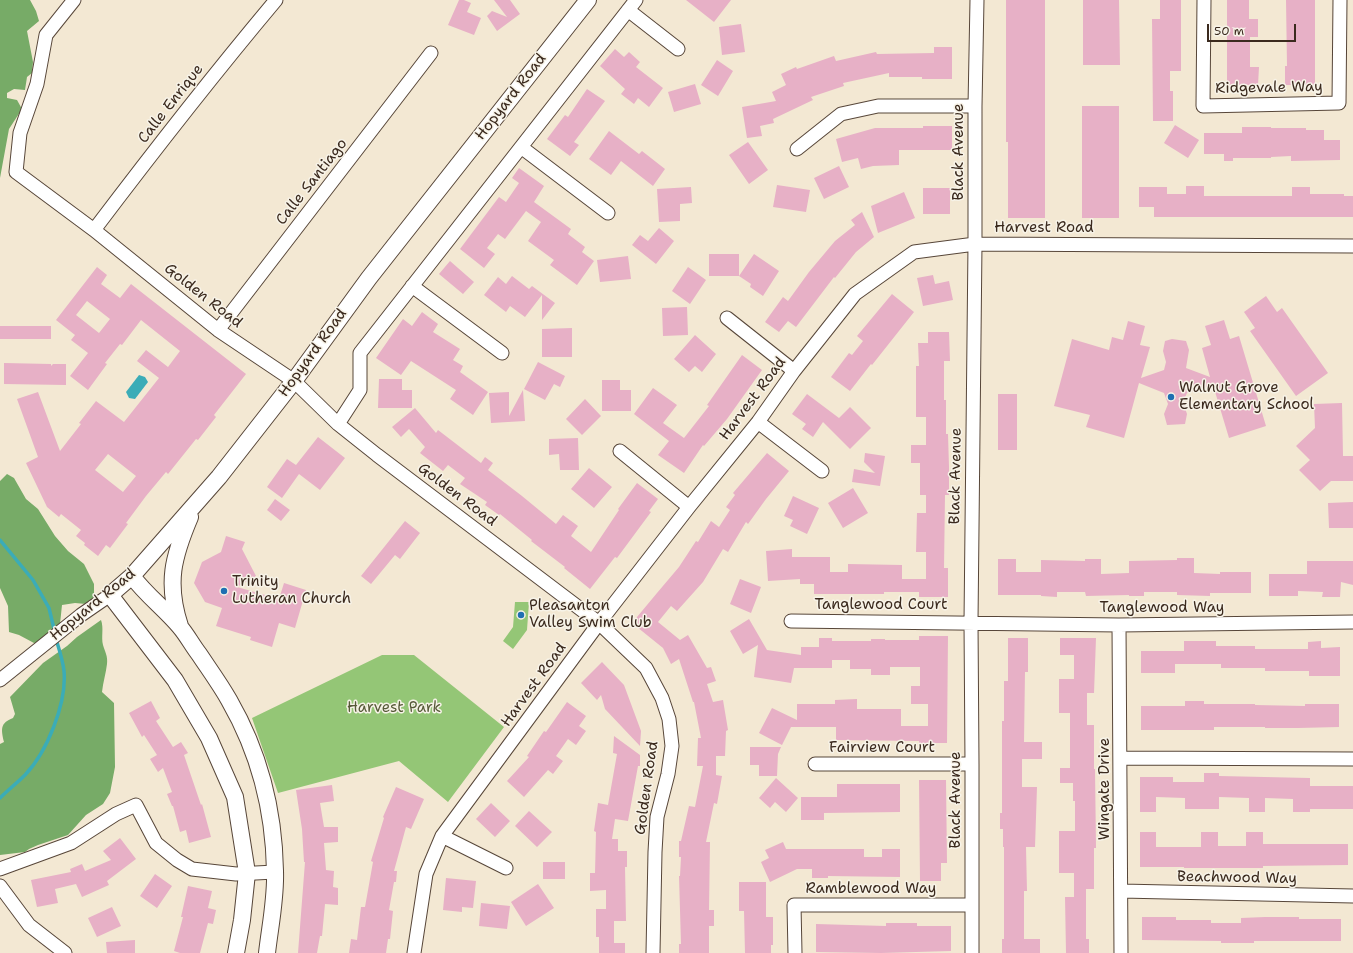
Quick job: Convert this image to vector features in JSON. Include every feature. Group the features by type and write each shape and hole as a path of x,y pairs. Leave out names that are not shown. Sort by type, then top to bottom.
{"main road":[{"name":"Hopyard Road","path":"110,595 132,576 231,462 294,381 369,278 588,0"},
{"path":"180,627 174,609 171,588 174,564 182,536 196,503"},
{"path":"132,576 142,589 180,627 229,699 248,738 258,764 266,794 272,828 275,872 267,953"},
{"path":"110,595 176,680 209,738 235,797 247,873 242,920 236,953"}],"street":[{"name":"Golden Road","path":"74,0 46,35 37,84 20,133 16,172 94,230 218,330 294,381 338,424 377,456 599,622 646,668 662,698 669,718 672,746 668,774 657,817 653,953"},
{"name":"Calle Enrique","path":"94,230 134,176 198,95 276,0"},
{"name":"Black Avenue","path":"972,953 971,622 977,0"},
{"name":"Ridgevale Way","path":"1204,0 1203,106 1339,103 1340,0"},
{"path":"338,424 360,390 360,353 632,5 678,49"},
{"name":"Calle Santiago","path":"218,330 431,53"},
{"path":"797,149 841,114 878,106 975,106"},
{"path":"521,147 608,213"},
{"name":"Harvest Road","path":"414,953 426,874 442,836 599,622 758,422 794,371 855,294 914,252 975,244 1353,246"},
{"path":"412,286 502,353"},
{"path":"727,318 794,371"},
{"path":"758,422 822,471"},
{"path":"620,451 689,507"},
{"name":"Hopyard Road","path":"4,678 81,615 110,595"},
{"name":"Tanglewood Court","path":"791,621 971,622"},
{"name":"Tanglewood Way","path":"971,622 1119,625 1353,622"},
{"name":"Wingate Drive","path":"1119,625 1121,953"},
{"path":"1121,758 1353,759"},
{"name":"Fairview Court","path":"816,764 972,764"},
{"path":"0,869 71,843 116,814 136,805 156,843 177,860 192,869 236,874 275,872"},
{"path":"442,836 506,868"},
{"path":"0,886 29,925 65,953"},
{"name":"Beachwood Way","path":"1121,891 1353,896"},
{"name":"Ramblewood Way","path":"795,953 794,904 972,904"}],"green space":[{"path":"0,0 30,0 39,21 27,31 33,62 32,73 27,77 25,90 14,89 7,93 7,98 17,100 22,109 9,129 0,178"},
{"path":"7,474 14,478 26,499 38,509 55,536 68,551 84,564 94,584 94,597 86,604 75,603 62,605 60,624 44,641 34,643 19,635 9,632 8,606 0,588 0,481"},
{"name":"Pleasanton Valley Swim Club","path":"515,602 529,602 527,630 513,649 503,641 513,627"},
{"path":"101,620 102,642 107,656 107,667 102,692 114,703 115,767 110,793 103,804 86,815 68,835 38,845 25,852 0,855 0,744 4,742 2,727 6,722 13,718 15,714 10,697 43,663"},
{"name":"Harvest Park","path":"382,655 414,655 504,727 448,802 399,761 278,793 252,718"}],"water":[{"path":"139,375 145,377 148,382 135,399 129,398 126,392"}],"building":[{"path":"459,0 464,0 471,3 467,12 481,18 474,35 448,25"},
{"path":"494,0 510,0 520,14 497,31 487,16 492,11 507,17"},
{"path":"686,0 731,0 714,22"},
{"path":"1006,0 1045,0 1045,218 1008,218 1008,142 1006,142"},
{"path":"1083,0 1119,0 1120,65 1083,65"},
{"path":"1160,0 1181,0 1181,71 1170,71 1170,91 1173,91 1173,121 1153,121 1152,19 1160,19"},
{"path":"1227,0 1249,0 1249,19 1258,19 1258,37 1250,37 1250,67 1259,67 1258,85 1227,85"},
{"path":"1286,0 1315,0 1315,85 1285,85 1285,66 1287,66"},
{"path":"741,24 745,52 722,55 719,27"},
{"path":"934,47 952,47 952,79 889,77 889,73 843,83 844,86 811,97 813,100 773,119 774,123 760,126 762,136 747,138 742,107 776,101 772,92 786,85 781,74 796,67 797,69 834,56 836,61 876,52 877,54 934,53"},
{"path":"615,49 624,57 629,52 640,62 636,67 663,88 649,107 638,98 634,104 621,94 625,89 600,66"},
{"path":"717,60 733,71 718,96 701,85"},
{"path":"695,84 701,104 674,112 668,92"},
{"path":"587,89 605,101 574,142 579,145 570,156 547,139 565,115 568,117"},
{"path":"1082,106 1119,106 1119,218 1082,218"},
{"path":"1175,125 1199,140 1188,158 1164,143"},
{"path":"923,126 952,126 952,150 899,150 899,165 873,166 861,169 858,158 842,162 836,139 875,128 923,128"},
{"path":"1242,127 1306,128 1306,130 1324,130 1324,140 1340,140 1340,160 1291,161 1291,156 1271,158 1233,158 1233,161 1224,161 1224,154 1204,154 1204,133 1242,133"},
{"path":"609,131 639,154 642,151 665,169 653,186 621,161 611,175 589,159"},
{"path":"748,142 768,170 749,184 729,155"},
{"path":"839,166 849,187 824,199 814,178"},
{"path":"519,168 544,186 534,202 571,229 568,234 585,247 582,252 594,261 577,285 550,265 554,260 528,241 541,222 526,211 505,239 498,234 487,248 495,254 484,268 460,249 499,197 506,202 519,183 512,178"},
{"path":"777,185 810,190 806,212 773,207"},
{"path":"1186,186 1204,186 1204,196 1292,196 1292,187 1310,187 1310,194 1344,194 1344,196 1353,196 1353,217 1154,217 1154,207 1139,207 1139,187 1167,187 1167,194 1186,194"},
{"path":"691,187 692,203 680,204 680,221 659,222 657,189"},
{"path":"923,188 950,188 950,214 923,214"},
{"path":"904,192 915,218 878,233 871,206"},
{"path":"862,212 874,237 856,252 835,278 834,277 796,327 788,321 779,332 765,322 783,297 788,301 809,272 835,241 855,225 851,220"},
{"path":"659,228 674,241 656,264 632,245 640,235 648,241"},
{"path":"709,254 739,254 739,276 709,276"},
{"path":"754,254 779,271 763,296 750,287 751,284 739,276"},
{"path":"628,256 631,279 600,282 597,260"},
{"path":"450,261 474,282 463,294 439,274"},
{"path":"97,267 107,275 101,284 120,298 131,284 246,374 214,415 216,417 198,440 196,439 168,474 166,472 146,496 110,548 106,545 98,556 84,545 85,543 76,536 81,530 61,514 59,517 47,507 26,463 38,457 17,399 38,392 60,451 81,424 79,423 96,401 124,422 159,378 137,361 146,350 168,367 180,351 141,320 122,345 120,344 105,363 107,364 88,390 70,376 88,353 71,340 75,335 56,320","holes":["87,301 110,319 99,333 76,315","108,454 136,476 123,492 95,470"]},
{"path":"688,267 706,280 690,304 672,291"},
{"path":"933,275 935,284 949,281 953,300 923,306 917,278"},
{"path":"512,276 529,289 532,286 555,303 542,320 542,295 525,317 510,306 506,312 484,295 498,277 506,284"},
{"path":"892,294 914,312 850,391 831,377 849,353 852,355 863,341 857,336"},
{"path":"1266,296 1277,312 1282,308 1328,373 1296,396 1250,331 1255,328 1244,312"},
{"path":"687,307 688,335 663,336 662,308"},
{"path":"422,312 438,324 433,332 460,349 453,360 463,366 460,372 488,392 473,415 450,399 456,390 411,361 401,375 376,358 403,319 412,326"},
{"path":"1224,320 1230,339 1239,336 1266,426 1229,438 1213,385 1187,393 1183,402 1187,414 1185,424 1167,425 1164,414 1168,404 1164,393 1139,383 1124,438 1086,427 1090,415 1054,406 1072,339 1109,350 1112,337 1123,340 1128,321 1145,326 1140,345 1150,347 1141,378 1164,370 1166,362 1163,351 1165,341 1172,339 1186,341 1189,350 1186,368 1210,377 1202,348 1211,345 1205,326"},
{"path":"0,326 51,326 51,339 0,339"},
{"path":"572,328 572,357 542,357 542,329"},
{"path":"928,332 949,332 950,361 944,361 944,400 946,400 946,434 948,434 949,495 945,495 944,568 948,568 948,597 919,597 919,592 884,592 884,594 814,594 814,584 800,584 800,579 768,581 766,551 792,549 792,557 830,557 830,572 848,572 848,564 902,565 902,579 926,579 926,552 916,552 917,513 926,513 926,495 920,495 920,463 911,463 911,445 926,445 926,417 916,417 916,366 919,366 918,343 928,343"},
{"path":"695,335 716,354 702,372 695,366 689,372 674,359"},
{"path":"742,355 762,370 727,419 704,446 703,445 684,473 658,455 669,441 634,414 653,388 677,405 663,423 684,438 709,406 707,405"},
{"path":"538,362 565,376 560,387 554,384 545,400 524,389"},
{"path":"4,363 51,364 51,366 53,364 66,364 66,385 4,384"},
{"path":"379,379 402,379 402,390 412,390 412,408 378,408"},
{"path":"602,380 620,380 620,390 631,390 631,411 602,411"},
{"path":"523,390 525,421 491,423 489,393 509,392 509,416"},
{"path":"807,394 839,418 850,407 871,428 850,449 823,422 813,437 802,429 806,424 792,414"},
{"path":"998,394 1017,394 1017,450 998,450"},
{"path":"585,399 601,416 582,435 566,419"},
{"path":"1342,403 1343,456 1353,456 1353,481 1331,481 1320,491 1299,470 1310,460 1296,446 1315,428 1314,404"},
{"path":"415,408 436,433 438,430 481,463 485,457 493,463 488,470 556,524 563,515 578,526 571,536 591,552 619,510 618,509 637,483 658,499 649,511 651,512 617,558 615,557 590,589 500,514 499,515 485,505 487,502 460,484 465,478 448,465 443,471 420,453 425,447 409,429 401,437 392,427"},
{"path":"318,437 345,458 320,490 299,474 282,498 267,487 287,459 296,465"},
{"path":"578,438 579,470 560,470 559,454 549,455 549,439"},
{"path":"767,453 789,471 748,524 746,522 728,552 723,549 703,582 677,611 671,606 658,622 680,640 688,635 707,668 711,667 716,681 707,684 713,702 723,700 728,730 726,731 725,756 716,756 716,775 722,776 717,804 714,803 706,842 710,842 709,910 714,910 714,926 709,926 709,953 679,953 679,944 681,944 679,876 681,857 679,857 679,841 681,841 689,806 695,807 703,766 697,766 698,738 701,738 694,702 679,659 671,664 663,648 632,623 679,567 696,541 698,542 711,521 719,527 730,510 726,507 735,495 733,493"},
{"path":"865,453 885,456 880,486 852,482 854,469 875,473 864,462"},
{"path":"589,468 612,487 594,508 571,489"},
{"path":"853,488 868,513 843,528 828,503"},
{"path":"793,496 819,508 807,534 790,526 793,520 784,516"},
{"path":"275,499 290,510 281,521 267,510"},
{"path":"1353,502 1353,528 1329,528 1328,503"},
{"path":"405,521 420,533 400,559 395,555 371,584 361,576"},
{"name":"Trinity Lutheran Church","path":"226,536 245,542 242,549 256,576 237,587 279,599 284,583 306,590 295,628 279,623 272,647 250,640 251,637 216,626 222,608 205,602 194,583 202,562 221,552"},
{"path":"1177,558 1194,558 1194,573 1220,574 1220,572 1251,572 1251,593 1210,593 1210,596 1177,595 1177,592 1144,592 1144,596 1086,596 1085,592 1057,592 1057,597 1041,595 998,595 998,559 1016,559 1016,572 1041,572 1041,560 1085,561 1085,559 1101,559 1101,574 1129,573 1129,561 1177,560"},
{"path":"1307,561 1353,561 1353,585 1341,582 1340,597 1322,597 1323,592 1298,591 1298,596 1269,596 1269,574 1307,574"},
{"path":"740,579 761,587 751,613 730,604"},
{"path":"749,619 767,650 801,655 801,647 819,647 819,638 832,638 832,641 871,641 871,639 919,640 919,636 948,636 947,743 919,743 919,741 836,740 836,727 791,727 782,745 759,733 772,708 797,720 797,704 835,704 835,700 857,699 857,709 901,709 901,726 928,726 928,704 911,704 911,686 920,686 920,667 890,667 890,675 871,675 871,669 850,669 850,660 832,660 832,668 794,668 791,683 754,677 758,645 743,654 730,631"},
{"path":"1008,638 1028,638 1028,672 1025,672 1024,742 1042,742 1042,759 1022,759 1022,787 1037,787 1035,847 1026,847 1027,891 1024,891 1024,939 1040,939 1040,953 1002,953 1002,939 1004,939 1004,847 1003,829 1000,829 1000,813 1002,813 1002,721 1004,721 1004,681 1008,681"},
{"path":"1060,638 1096,638 1094,693 1087,693 1087,725 1094,725 1096,848 1094,848 1094,889 1086,889 1086,939 1089,939 1089,953 1066,953 1065,897 1074,897 1074,873 1059,873 1059,831 1075,831 1075,801 1073,801 1073,783 1060,783 1060,768 1070,768 1070,713 1059,713 1059,679 1074,679 1074,655 1060,655"},
{"path":"1184,641 1216,641 1216,646 1255,646 1255,649 1308,649 1308,642 1321,641 1321,648 1340,647 1340,676 1309,676 1309,671 1265,671 1265,668 1221,668 1221,664 1175,664 1175,673 1141,673 1141,651 1184,651"},
{"path":"602,662 624,685 641,731 640,746 605,709 601,695 597,700 581,683"},
{"path":"151,701 160,718 156,721 173,747 181,742 188,753 184,755 201,805 202,804 211,837 189,843 186,830 180,832 173,806 167,794 172,792 163,768 158,772 150,759 157,755 144,735 142,737 129,713"},
{"path":"1185,701 1204,701 1204,704 1305,706 1305,704 1339,704 1339,727 1214,727 1214,730 1141,730 1141,706 1185,706"},
{"path":"567,702 586,716 579,726 586,731 576,745 568,739 556,756 563,761 553,774 548,770 524,797 507,781 529,757 527,756 544,731 546,732"},
{"path":"614,736 640,755 640,766 638,766 628,821 615,819 612,839 618,839 618,851 627,851 627,867 625,867 626,921 614,921 614,943 625,943 625,953 599,953 599,937 596,937 596,909 606,909 606,890 590,891 590,873 595,873 596,832 594,831 598,803 608,805 617,754 613,753"},
{"path":"750,747 781,747 778,754 777,776 759,776 759,765 750,765"},
{"path":"1204,773 1219,773 1219,776 1310,778 1310,786 1353,786 1353,809 1310,809 1310,812 1293,812 1293,799 1265,798 1265,812 1249,812 1249,798 1219,797 1219,809 1185,809 1185,798 1156,797 1156,812 1140,812 1140,777 1173,777 1173,782 1204,782"},
{"path":"776,778 798,798 786,812 775,802 770,808 759,798"},
{"path":"919,780 946,780 947,863 941,863 941,881 920,881"},
{"path":"837,784 900,784 900,812 824,813 824,820 801,820 801,797 837,797"},
{"path":"332,785 334,801 320,803 324,827 338,827 338,842 324,843 326,870 334,871 333,887 338,888 338,905 325,904 322,936 320,936 317,953 298,953 305,862 296,790"},
{"path":"396,787 424,799 411,829 406,827 394,871 397,871 396,882 394,882 389,910 393,911 390,939 388,939 386,953 349,953 351,939 357,940 361,907 365,907 373,862 371,861 384,818 383,817"},
{"path":"491,803 510,821 495,837 476,819"},
{"path":"529,811 552,832 537,847 515,826"},
{"path":"1140,832 1156,832 1156,847 1201,847 1201,832 1218,832 1218,846 1246,846 1246,832 1263,832 1263,844 1348,844 1348,865 1263,866 1263,868 1140,867"},
{"path":"120,838 136,859 107,881 109,885 82,897 76,884 55,889 58,903 37,907 31,880 71,872 70,869 82,864 85,871 111,860 103,851"},
{"path":"783,842 786,849 864,849 864,857 882,857 882,849 900,849 900,877 828,876 828,878 812,878 812,869 797,869 770,882 761,862 769,858 765,850"},
{"path":"543,862 565,862 565,879 543,879"},
{"path":"155,874 172,886 157,908 140,896"},
{"path":"446,878 476,881 473,908 462,907 462,912 443,910"},
{"path":"739,882 766,882 766,917 773,917 773,945 771,945 771,953 745,953 744,911 739,911"},
{"path":"538,884 554,908 526,926 511,902"},
{"path":"188,886 212,891 208,908 216,910 213,924 208,923 200,953 180,953 174,951 183,917 181,917"},
{"path":"481,903 510,906 507,929 479,926"},
{"path":"112,907 121,926 97,937 88,918"},
{"path":"1142,917 1176,917 1176,920 1211,920 1211,923 1241,923 1241,918 1265,917 1341,919 1341,941 1254,941 1254,943 1221,943 1221,941 1142,940"},
{"path":"886,923 917,923 917,926 951,926 951,951 881,953 816,952 816,924 886,926"},
{"path":"135,940 135,953 107,953 106,942"}],"waterway":[{"path":"0,540 33,580 49,608 55,633"},
{"path":"0,798 25,775 41,754 59,712 64,684 64,671 56,639"}],"place":[{"name":"Walnut Grove Elementary School","path":"1171,397"},
{"name":"Trinity Lutheran Church","path":"224,591"},
{"name":"Pleasanton Valley Swim Club","path":"521,615"}]}
